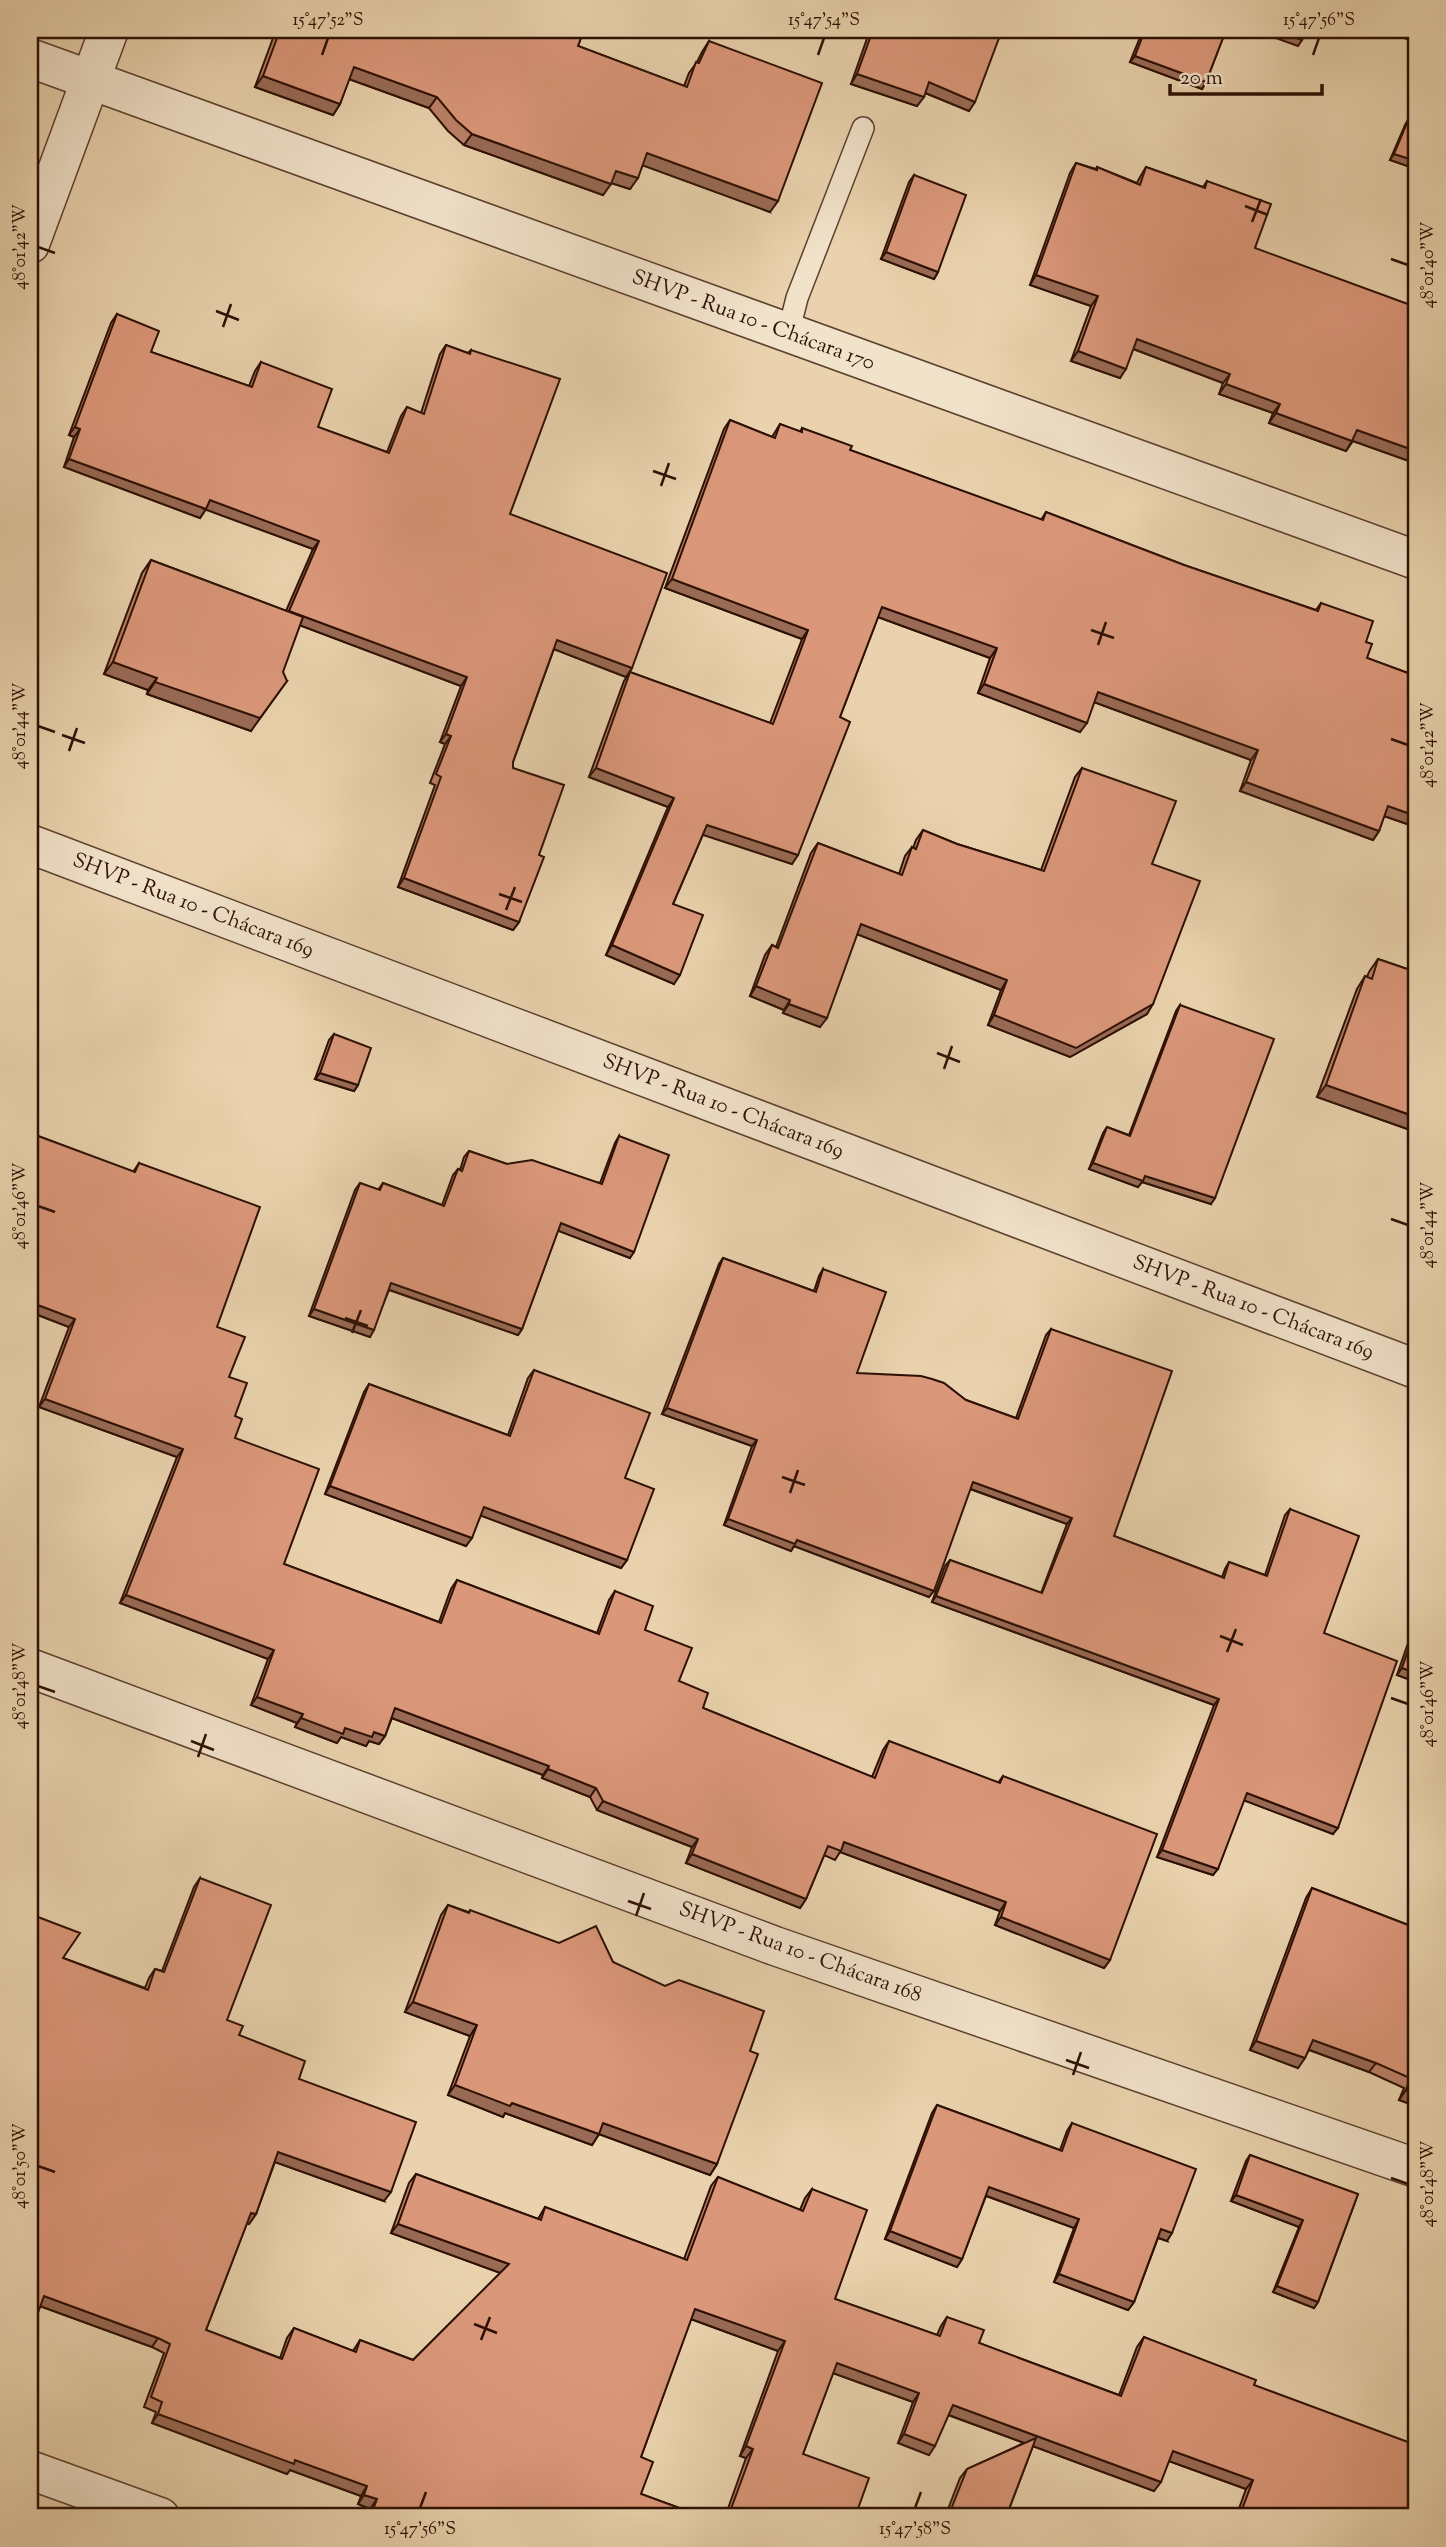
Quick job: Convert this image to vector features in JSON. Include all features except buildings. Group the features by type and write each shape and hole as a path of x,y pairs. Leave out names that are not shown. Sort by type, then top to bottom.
{"street":[{"path":"30,244 109,30"},
{"name":"SHVP - Rua 10 - Chácara 170","path":"30,58 1416,560"},
{"name":"SHVP - Rua 10 - Chácara 169","path":"30,844 1416,1369"},
{"name":"SHVP - Rua 10 - Chácara 168","path":"30,1668 775,1946 1416,2168"},
{"path":"30,2470 160,2517"}],"lane":[{"path":"788,334 797,298 863,128"}]}
